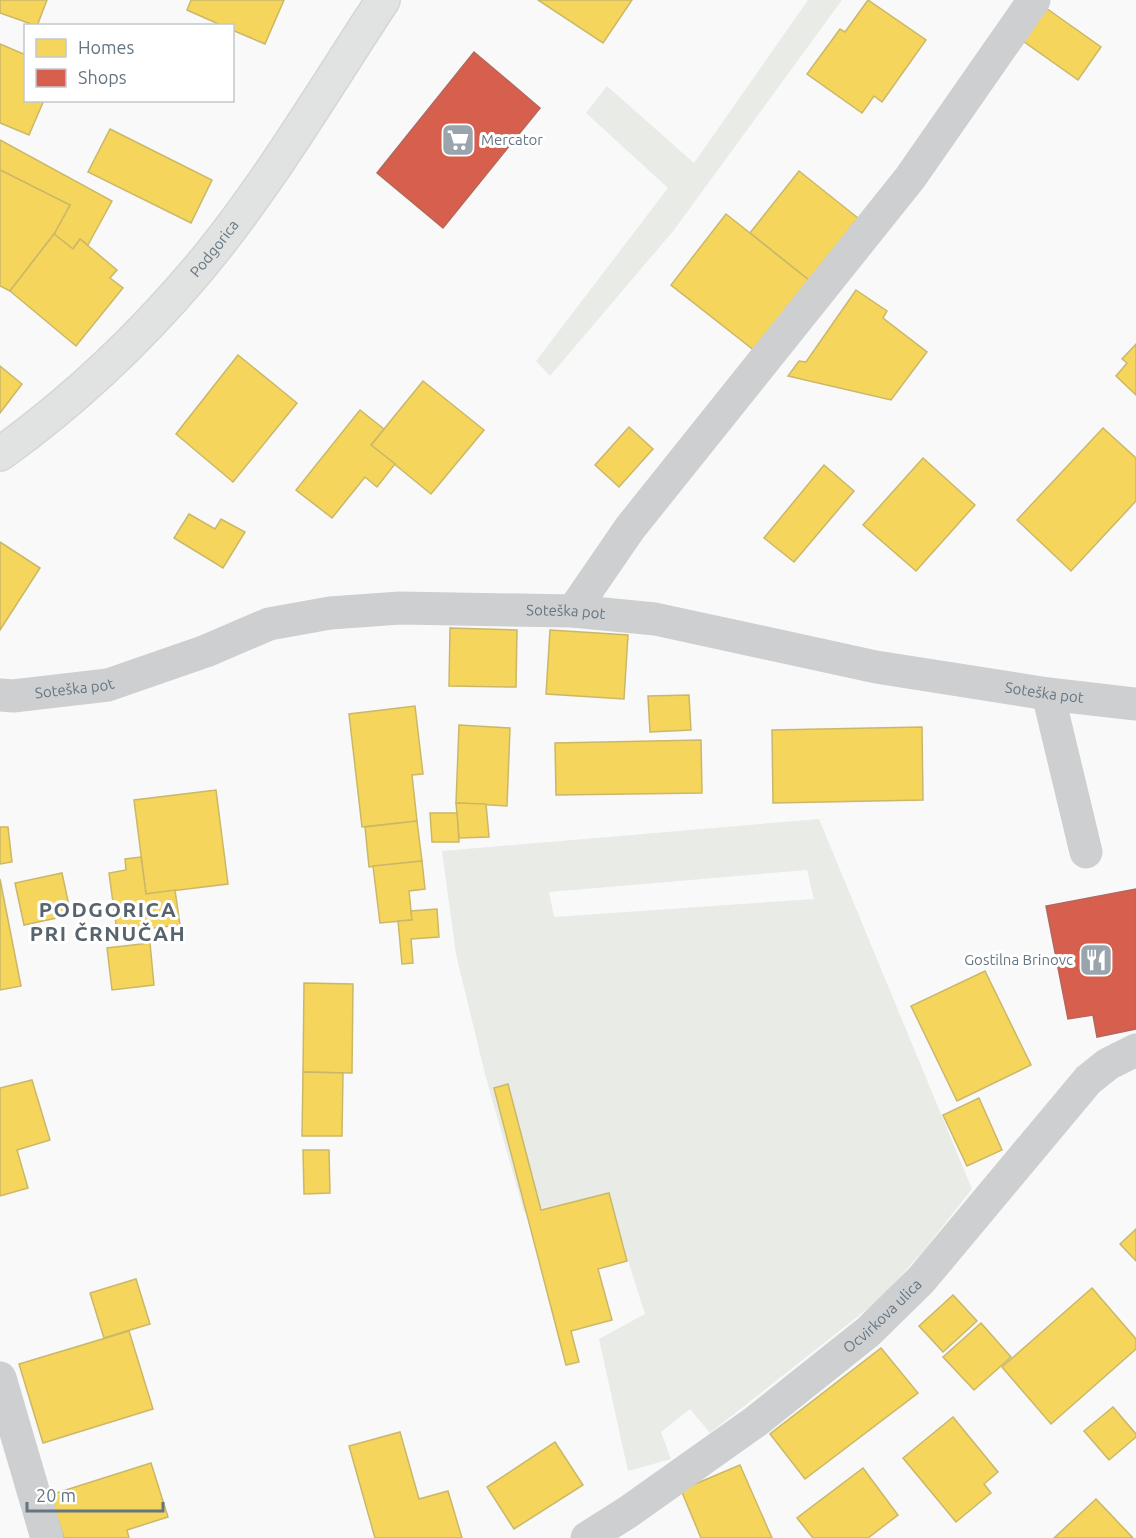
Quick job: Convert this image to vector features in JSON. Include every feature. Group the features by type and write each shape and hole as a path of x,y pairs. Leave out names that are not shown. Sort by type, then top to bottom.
{"main road":[{"name":"Podgorica","path":"0,454 90,381 194,274 280,157 383,0"}],"street":[{"path":"573,611 630,528 910,178 1034,0"},
{"name":"Soteška pot","path":"0,695 13,696 108,685 206,651 269,624 299,617 400,608 573,611 655,619 876,668 1047,694 1136,704"},
{"path":"1047,694 1086,852"},
{"name":"Ocvirkova ulica","path":"587,1538 628,1512 755,1422 868,1332 921,1280 1088,1080 1108,1064 1136,1050"},
{"path":"0,1378 47,1538"}],"shaded area":[{"path":"808,0 842,0 674,230 550,376 536,361 668,188 586,113 607,86 694,163"},
{"path":"819,819 972,1189 924,1250 880,1299 710,1433 690,1409 661,1432 671,1459 628,1471 599,1339 645,1314 607,1194 524,1212 485,1074 456,954 442,851","holes":["807,870 814,899 554,917 549,892"]}],"building: Homes":[{"path":"0,0 47,0 38,24 31,24 0,13"},
{"path":"191,0 284,0 265,44 234,31 234,24 218,24 187,10"},
{"path":"538,0 632,0 603,43"},
{"path":"868,0 926,40 882,102 874,96 862,113 807,74 840,29 845,32"},
{"path":"1046,8 1101,47 1078,80 1023,41"},
{"path":"0,44 24,54 24,102 43,102 29,135 0,123"},
{"path":"110,129 212,180 191,223 88,172"},
{"path":"0,140 112,201 88,245 80,239 73,249 54,234 70,205 0,170"},
{"path":"0,170 70,205 54,234 10,291 0,286"},
{"path":"799,171 858,218 809,280 750,233"},
{"path":"726,214 815,285 760,355 671,285"},
{"path":"54,234 73,249 80,239 117,270 110,278 123,288 76,346 10,291"},
{"path":"856,290 887,311 883,318 927,352 891,400 788,376 799,361 806,362"},
{"path":"1136,344 1136,395 1116,376 1127,363 1122,359"},
{"path":"238,355 297,403 233,482 176,434"},
{"path":"0,366 22,384 0,413"},
{"path":"423,381 484,430 431,494 371,445"},
{"path":"360,410 384,429 371,445 395,464 377,487 365,477 332,518 296,490"},
{"path":"629,427 653,449 619,487 595,465"},
{"path":"1103,428 1136,458 1136,501 1071,571 1017,520"},
{"path":"923,458 975,505 916,571 863,525"},
{"path":"824,465 854,491 794,562 764,538"},
{"path":"189,514 215,529 221,519 245,532 223,568 174,538"},
{"path":"0,542 40,568 0,630"},
{"path":"450,628 517,630 516,687 449,686"},
{"path":"550,630 628,635 624,699 546,694"},
{"path":"689,695 691,730 650,732 648,696"},
{"path":"415,706 423,774 412,775 417,821 362,827 349,714"},
{"path":"459,725 510,728 507,806 456,803"},
{"path":"922,727 923,800 773,803 772,730"},
{"path":"701,740 702,793 556,795 555,743"},
{"path":"216,790 228,884 146,894 134,800"},
{"path":"456,803 486,804 489,837 459,838"},
{"path":"430,813 457,813 459,842 432,842"},
{"path":"417,821 422,861 369,867 365,827"},
{"path":"0,827 8,827 12,862 0,864"},
{"path":"141,857 146,894 175,890 180,925 117,932 109,873 126,870 125,859"},
{"path":"422,861 425,889 409,891 412,920 380,923 373,866"},
{"path":"62,873 71,915 24,925 15,883"},
{"path":"0,879 21,986 0,990"},
{"path":"437,909 439,937 411,939 413,963 402,964 398,921 412,920 411,911"},
{"path":"150,943 154,985 112,990 107,948"},
{"path":"985,971 1031,1065 957,1101 911,1006"},
{"path":"304,983 353,984 352,1073 303,1072"},
{"path":"303,1072 343,1073 342,1136 302,1136"},
{"path":"32,1080 50,1140 17,1150 28,1188 0,1196 0,1088"},
{"path":"508,1084 541,1210 609,1193 627,1261 598,1269 612,1320 571,1331 579,1362 566,1365 494,1088"},
{"path":"979,1098 1002,1150 967,1166 943,1115"},
{"path":"303,1150 329,1150 330,1193 304,1194"},
{"path":"1136,1229 1136,1261 1120,1244"},
{"path":"136,1279 150,1324 104,1338 90,1293"},
{"path":"1092,1288 1136,1339 1136,1349 1051,1424 1002,1367"},
{"path":"953,1295 977,1321 943,1352 919,1326"},
{"path":"981,1323 1011,1357 974,1390 943,1357"},
{"path":"129,1331 153,1409 43,1443 19,1364"},
{"path":"881,1348 918,1393 805,1479 770,1434"},
{"path":"1113,1407 1136,1434 1136,1437 1109,1460 1084,1431"},
{"path":"953,1417 998,1472 984,1484 991,1493 956,1522 903,1458"},
{"path":"400,1432 419,1499 448,1491 462,1538 375,1538 349,1446"},
{"path":"555,1442 583,1485 514,1529 487,1487"},
{"path":"151,1463 168,1517 127,1530 129,1538 64,1538 50,1495"},
{"path":"740,1465 772,1538 701,1538 681,1490"},
{"path":"863,1468 898,1515 868,1538 813,1538 797,1518"},
{"path":"1096,1499 1133,1538 1054,1538"}],"building: Shops":[{"name":"Mercator","path":"474,52 540,108 443,228 377,173"},
{"name":"Gostilna Brinovc","path":"1136,889 1136,1029 1097,1037 1093,1015 1068,1019 1046,906"}],"place":[{"name":"Mercator","path":"458,140"},
{"name":"Gostilna Brinovc","path":"1096,960"}],"district":[{"name":"PODGORICA PRI ČRNUČAH","path":"108,922"}]}
